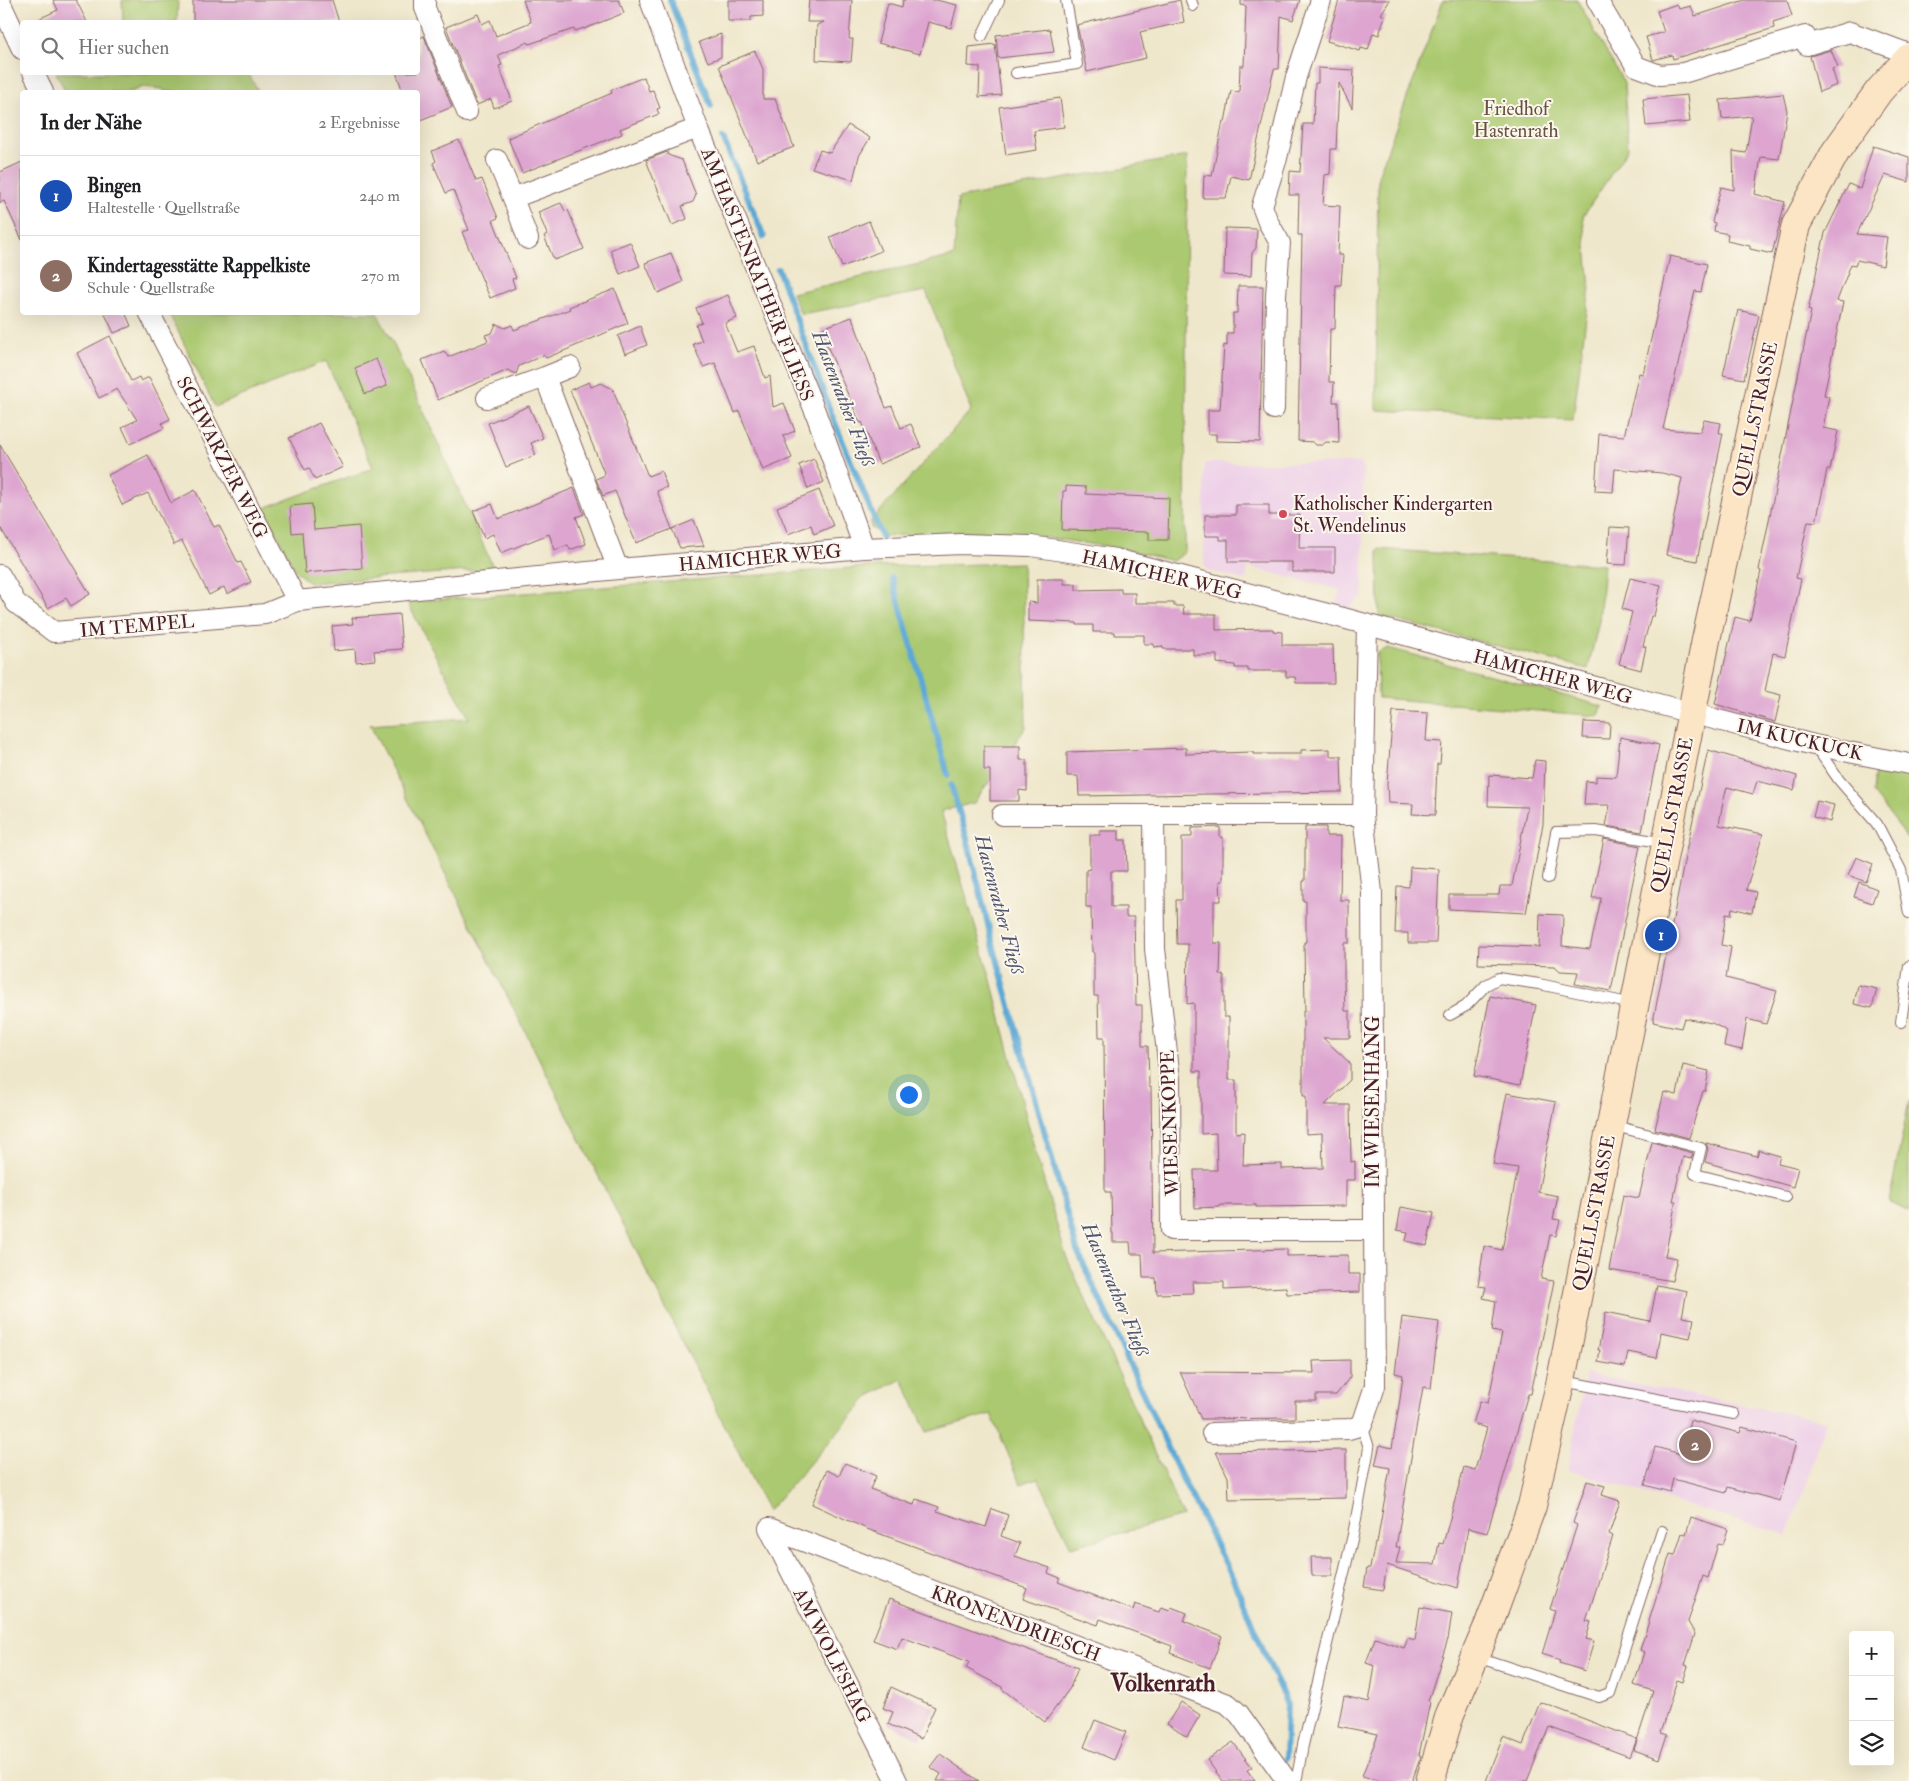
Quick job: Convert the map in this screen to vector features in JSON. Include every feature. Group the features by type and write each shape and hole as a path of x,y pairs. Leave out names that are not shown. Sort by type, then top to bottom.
{"main road":[{"name":"QUELLSTRASSE","path":"1430,1781 1450,1714 1489,1624 1532,1506 1561,1380 1691,713 1796,225 1836,152 1879,91 1909,56"}],"street":[{"path":"425,0 425,8 467,112"},
{"name":"AM HASTENRATHER FLIESS","path":"650,0 698,128 815,411 864,548"},
{"path":"1274,409 1276,295 1280,243 1256,205 1277,158 1296,77 1321,0"},
{"name":"QUELLSTRASSE","path":"1597,0 1636,66 1660,75 1683,74 1805,36 1807,45 1850,32 1909,56"},
{"path":"0,2 20,45"},
{"path":"35,75 42,90"},
{"path":"513,198 698,128"},
{"path":"496,160 528,239"},
{"name":"SCHWARZER WEG","path":"151,315 297,601"},
{"path":"487,398 570,367"},
{"path":"545,377 618,569"},
{"name":"HAMICHER WEG","path":"297,601 618,569 864,548 962,544 1032,546 1116,559 1343,618 1691,713"},
{"name":"IM TEMPEL","path":"0,575 16,603 54,632 265,614 297,601"},
{"name":"IM WIESENHANG","path":"1362,1425 1374,1386 1372,892 1363,815 1367,626"},
{"name":"IM KUCKUCK","path":"1691,713 1814,745 1909,764"},
{"path":"1002,815 1363,815"},
{"name":"WIESENKOPPE","path":"1154,816 1155,949 1170,1079 1171,1230 1373,1230"},
{"path":"1212,1434 1349,1429 1362,1425"},
{"name":"AM WOLFSHAG","path":"769,1528 897,1781"},
{"name":"KRONENDRIESCH","path":"769,1528 1228,1704 1239,1714 1287,1781"}],"lane":[{"path":"982,36 999,0"},
{"path":"1016,73 1077,64 1066,0"},
{"path":"1814,745 1839,780 1877,824 1901,870 1909,913"},
{"path":"1548,878 1556,832 1596,830 1665,843"},
{"path":"1901,1022 1909,966"},
{"path":"1450,1015 1466,1006 1486,986 1499,978 1539,984 1634,1004"},
{"path":"1610,1125 1701,1148 1696,1174 1786,1197"},
{"path":"1561,1380 1734,1414"},
{"path":"1295,1781 1298,1777 1303,1744 1353,1535 1369,1448 1362,1425"},
{"path":"1475,1657 1599,1697 1610,1694 1662,1531"}],"shaded area":[{"name":"Katholischer Kindergarten St. Wendelinus","path":"1204,463 1363,463 1363,597 1347,608 1336,605 1341,590 1248,567 1246,580 1209,571 1204,566"},
{"path":"1586,1374 1826,1421 1807,1483 1787,1535 1567,1470"}],"green space":[{"path":"122,0 178,0 177,20 123,20"},
{"name":"Friedhof Hastenrath","path":"1443,0 1577,0 1624,83 1628,149 1583,216 1590,287 1573,420 1376,410 1378,176"},
{"path":"57,75 249,75 258,90 164,90 143,87 136,90 65,90"},
{"path":"1187,156 1185,552 1173,561 1119,548 1033,536 960,532 887,536 871,528 871,521 971,410 926,291 801,314 792,293 954,256 958,198"},
{"path":"170,315 378,315 393,343 494,569 309,583 295,570 264,508 373,468 326,361 215,407"},
{"path":"1378,549 1604,565 1599,621 1588,669 1379,616"},
{"path":"1023,563 1026,727 974,803 941,811 991,980 1035,1151 1066,1256 1183,1516 1071,1547 1038,1478 1021,1484 991,1414 927,1432 902,1379 869,1396 768,1511 370,725 469,718 407,602 865,567"},
{"path":"1388,648 1602,706 1599,716 1378,698 1377,653"},
{"path":"1875,768 1909,775 1909,842 1873,793"},
{"path":"1909,1101 1909,1212 1889,1202"}],"building":[{"path":"53,0 76,0 86,20 36,20 58,10"},
{"path":"193,0 332,0 338,20 193,20"},
{"path":"523,0 619,0 624,13 584,29 575,31 574,29 529,44 528,42 498,55 502,65 499,66 512,101 494,108 491,99 477,105 446,27 478,14 482,24 490,20 496,36 531,22"},
{"path":"728,0 763,0 763,16 751,17 751,21 728,21"},
{"path":"809,0 852,0 849,39 853,39 851,62 816,60 817,25 824,22 807,22"},
{"path":"903,0 936,0 957,5 951,28 928,22 920,54 878,43 888,3 902,7"},
{"path":"1180,0 1184,22 1140,32 1146,58 1087,72 1077,25"},
{"path":"1241,0 1300,0 1293,20 1281,16 1279,69 1274,69 1249,180 1231,176 1226,198 1203,198 1204,175 1212,176 1231,91 1239,92 1240,66 1244,66 1246,6 1241,5"},
{"path":"1339,0 1390,0 1381,14 1385,16 1379,35 1373,33 1368,50 1361,48 1360,51 1327,41"},
{"path":"1745,0 1787,0 1792,16 1773,22 1774,28 1673,59 1672,55 1653,60 1646,37 1664,32 1657,11 1677,4 1679,9 1691,6 1695,16"},
{"path":"1050,29 1054,52 998,58 996,35"},
{"path":"721,34 721,57 708,62 699,42"},
{"path":"424,36 452,107 420,120 420,90 402,90 397,75 420,75 420,38"},
{"path":"995,44 1001,95 979,97 980,67 968,66 969,47"},
{"path":"1831,50 1838,67 1832,69 1837,85 1819,92 1810,56"},
{"path":"755,51 763,69 763,99 775,99 794,147 757,161 719,66"},
{"path":"1318,68 1354,70 1352,108 1339,83 1336,149 1331,149 1330,174 1325,175 1323,205 1340,206 1338,255 1343,255 1341,285 1336,285 1335,329 1330,329 1329,382 1334,382 1333,402 1338,402 1339,443 1326,442 1322,445 1298,441 1302,235 1298,235 1299,195 1289,195 1290,171 1300,172 1303,124 1313,124 1315,83 1318,83"},
{"path":"644,77 649,91 653,90 660,108 657,109 659,114 620,129 622,134 522,173 508,138 612,93 611,90"},
{"path":"1783,94 1787,111 1779,159 1761,157 1755,194 1785,202 1772,254 1750,249 1750,246 1727,241 1728,234 1714,231 1715,223 1712,222 1721,187 1734,190 1733,151 1746,153 1752,116 1722,119 1720,100"},
{"path":"1687,95 1690,122 1646,126 1643,99"},
{"path":"1060,98 1064,127 1034,131 1037,150 1006,155 999,107"},
{"path":"848,125 870,138 859,156 853,180 812,168 820,150 830,153"},
{"path":"459,140 476,181 482,179 498,218 493,220 516,278 512,279 515,288 490,298 462,232 469,230 453,190 446,193 433,163 436,161 432,151"},
{"path":"1873,146 1909,157 1909,182 1885,175 1857,234 1887,237 1883,266 1857,260 1855,265 1851,264 1837,301 1843,302 1824,395 1829,396 1823,428 1838,431 1830,470 1827,470 1816,522 1808,521 1796,578 1801,579 1785,656 1773,653 1765,691 1781,695 1775,722 1715,704 1735,617 1750,621 1811,311 1808,310 1825,233 1849,184 1860,189"},
{"path":"667,152 668,155 682,160 696,195 693,202 682,206 687,219 672,225 646,160"},
{"path":"20,163 20,236 4,201 0,203 0,172"},
{"path":"561,203 565,211 568,210 584,249 554,260 544,236 547,234 538,212"},
{"path":"869,221 881,251 842,267 830,237"},
{"path":"1225,228 1257,229 1256,248 1252,253 1251,276 1224,275"},
{"path":"630,242 640,266 620,274 610,250"},
{"path":"671,253 683,282 658,293 645,263"},
{"path":"1670,256 1707,264 1701,292 1695,291 1663,429 1700,432 1704,420 1721,423 1719,433 1723,433 1697,561 1666,555 1682,478 1662,473 1615,469 1613,492 1595,491 1599,434 1624,436 1639,373 1643,374"},
{"path":"1238,286 1263,286 1260,442 1216,441 1216,434 1208,434 1208,410 1220,410 1224,345 1227,346 1227,333 1233,333 1233,313 1237,313"},
{"path":"615,289 628,323 546,358 544,355 519,366 516,374 508,370 438,400 422,360 444,351 448,357 488,341 485,335 492,333 496,324 505,328 512,325 514,330 570,309 569,307"},
{"path":"728,295 737,318 725,323 737,352 754,346 765,378 770,376 773,407 784,403 795,431 783,436 792,458 763,470 739,411 735,413 715,363 703,367 693,344 702,341 696,325 702,323 696,308"},
{"path":"1738,310 1759,315 1744,379 1723,375"},
{"path":"105,315 126,315 131,326 114,333"},
{"path":"852,317 886,408 892,406 901,428 911,424 921,447 879,464 820,329"},
{"path":"640,326 647,345 625,354 618,336"},
{"path":"110,336 131,381 139,377 141,381 149,377 170,419 162,423 164,428 130,444 122,427 137,420 117,389 99,398 77,353"},
{"path":"376,359 387,386 365,394 355,368"},
{"path":"589,382 591,387 601,383 613,389 648,476 661,471 667,487 657,491 672,529 636,543 615,491 603,496 596,479 605,475 570,390"},
{"path":"529,406 543,438 531,443 536,455 506,467 488,423"},
{"path":"319,423 343,467 315,480 309,468 305,470 289,438"},
{"path":"0,445 90,594 71,606 66,598 48,608 0,527"},
{"path":"148,455 171,503 195,490 214,527 219,525 238,563 241,562 251,582 227,594 224,587 209,595 182,541 174,545 148,493 122,505 108,475"},
{"path":"814,459 824,482 808,489 799,465"},
{"path":"1066,486 1086,487 1086,494 1169,498 1168,540 1149,540 1149,532 1062,530 1063,491 1066,491"},
{"path":"574,488 584,514 576,517 586,544 570,550 568,545 555,550 549,534 501,553 493,534 484,538 473,511 492,504 498,519"},
{"path":"819,490 833,526 814,534 811,525 788,534 777,507"},
{"path":"312,504 314,530 359,526 362,568 305,573 302,532 292,533 290,506"},
{"path":"1236,505 1269,505 1269,515 1300,515 1299,548 1335,548 1335,572 1292,572 1292,562 1228,562 1228,540 1220,540 1220,536 1205,536 1205,515 1236,515"},
{"path":"694,520 704,546 680,548 672,529"},
{"path":"1610,527 1629,528 1626,565 1607,564"},
{"path":"1630,578 1661,585 1654,616 1651,616 1643,646 1646,647 1641,670 1619,664 1632,612 1622,609"},
{"path":"1037,579 1064,579 1064,584 1076,584 1076,590 1121,589 1121,593 1135,593 1135,603 1174,603 1174,606 1183,606 1184,614 1216,614 1216,630 1273,629 1273,631 1282,632 1282,645 1333,645 1334,683 1296,683 1295,677 1286,677 1286,671 1248,671 1248,668 1235,668 1235,665 1217,663 1217,655 1193,655 1193,649 1163,649 1163,646 1154,647 1154,644 1144,644 1144,635 1115,635 1115,632 1093,632 1093,625 1077,625 1077,623 1028,621 1028,602 1037,603"},
{"path":"399,614 402,649 374,651 375,660 356,662 355,649 334,651 332,626 353,624 352,618"},
{"path":"1393,711 1428,713 1426,741 1442,742 1440,764 1437,764 1435,815 1412,814 1413,804 1388,803 1387,784"},
{"path":"1584,722 1610,723 1609,739 1583,738"},
{"path":"1620,737 1659,745 1642,832 1606,826 1610,805 1584,805 1586,781 1596,782 1596,776 1616,777"},
{"path":"984,746 1020,746 1020,760 1027,760 1027,791 1019,790 1019,801 990,801 990,770 984,770"},
{"path":"1186,748 1186,754 1253,752 1253,754 1301,754 1301,750 1330,749 1330,756 1341,756 1342,792 1079,796 1078,776 1067,776 1067,752"},
{"path":"1708,750 1797,776 1794,790 1757,781 1753,794 1727,787 1722,807 1719,825 1763,834 1746,890 1756,892 1752,913 1732,908 1731,915 1726,914 1721,945 1731,947 1726,978 1777,991 1766,1024 1747,1019 1742,1050 1724,1046 1727,1031 1712,1023 1684,1018 1681,1028 1653,1022"},
{"path":"1535,760 1545,761 1543,824 1526,913 1449,909 1449,895 1499,895 1500,886 1512,886 1527,807 1488,806 1489,775 1532,778"},
{"path":"1817,801 1834,805 1830,822 1813,817"},
{"path":"1220,827 1220,837 1223,837 1223,881 1220,881 1221,901 1214,901 1214,943 1221,943 1220,975 1224,975 1224,1017 1229,1017 1229,1080 1236,1080 1236,1133 1244,1132 1243,1165 1282,1164 1282,1169 1323,1168 1322,1133 1306,1134 1306,1096 1303,1096 1304,942 1306,942 1306,901 1303,901 1305,827 1326,827 1326,836 1341,836 1340,900 1349,900 1349,943 1344,943 1344,980 1345,1011 1350,1011 1350,1038 1323,1038 1350,1063 1350,1080 1325,1105 1350,1105 1351,1162 1355,1161 1355,1180 1346,1180 1346,1206 1256,1207 1256,1205 1220,1205 1220,1207 1195,1208 1194,1170 1217,1170 1216,1133 1201,1134 1201,1071 1194,1071 1194,1003 1187,1004 1188,944 1177,944 1176,900 1182,900 1182,837 1192,837 1192,828"},
{"path":"1100,831 1119,831 1119,840 1126,840 1127,871 1111,871 1111,907 1126,907 1126,917 1134,917 1136,1005 1142,1005 1142,1046 1148,1046 1149,1087 1151,1087 1153,1253 1287,1249 1287,1256 1348,1255 1348,1274 1360,1274 1360,1292 1287,1294 1286,1287 1224,1290 1224,1282 1192,1282 1193,1293 1157,1294 1156,1278 1143,1278 1142,1254 1131,1254 1130,1242 1113,1242 1111,1192 1105,1192 1104,1037 1099,1037 1098,996 1094,996 1091,907 1086,907 1086,870 1090,869 1090,835 1100,835"},
{"path":"1604,839 1640,846 1611,991 1575,984 1578,972 1560,971 1555,966 1478,964 1479,945 1539,947 1540,914 1563,915 1562,946 1590,949 1601,898 1592,898"},
{"path":"1856,857 1873,864 1866,882 1848,875"},
{"path":"1410,867 1439,869 1436,943 1408,943 1408,933 1395,933 1397,886 1409,887"},
{"path":"1859,882 1877,889 1872,903 1854,897"},
{"path":"1858,985 1877,989 1872,1008 1854,1004"},
{"path":"1490,996 1536,1005 1520,1085 1474,1076"},
{"path":"1683,1065 1709,1071 1705,1091 1703,1091 1689,1138 1655,1129 1664,1092 1677,1095"},
{"path":"1507,1093 1556,1102 1538,1192 1558,1196 1553,1219 1560,1220 1556,1236 1550,1235 1541,1279 1554,1281 1531,1394 1528,1394 1487,1533 1468,1528 1458,1588 1387,1565 1383,1590 1364,1587 1367,1568 1370,1568 1375,1543 1377,1543 1390,1468 1375,1465 1380,1445 1392,1448 1400,1399 1403,1375 1395,1373 1402,1317 1439,1322 1431,1388 1423,1387 1396,1547 1400,1547 1396,1563 1435,1564 1439,1543 1443,1544 1464,1467 1475,1470 1487,1428 1473,1424 1480,1401 1488,1403 1502,1333 1492,1331 1496,1301 1483,1298 1486,1287 1478,1286 1484,1246 1502,1250 1518,1168 1493,1164"},
{"path":"1652,1142 1693,1153 1691,1159 1683,1157 1673,1201 1676,1201 1665,1256 1677,1258 1672,1281 1609,1270 1623,1195 1639,1198"},
{"path":"1706,1143 1757,1156 1759,1150 1780,1156 1778,1163 1798,1168 1793,1187 1705,1162 1708,1149"},
{"path":"1401,1207 1434,1213 1427,1246 1406,1241 1408,1232 1397,1230"},
{"path":"1657,1285 1687,1291 1682,1317 1694,1319 1690,1338 1661,1332 1657,1358 1628,1352 1625,1367 1598,1362 1600,1350 1598,1350 1606,1312 1650,1321"},
{"path":"1350,1360 1350,1377 1336,1395 1316,1395 1316,1401 1295,1401 1295,1418 1201,1419 1180,1372 1314,1373 1313,1361"},
{"path":"1690,1420 1740,1433 1742,1427 1796,1442 1780,1501 1728,1487 1726,1493 1673,1479 1670,1492 1645,1485 1655,1447 1681,1454"},
{"path":"1346,1450 1346,1498 1229,1500 1228,1477 1216,1452"},
{"path":"845,1463 876,1476 870,1489 914,1505 916,1499 939,1507 937,1511 986,1527 992,1509 1008,1515 1001,1536 1020,1543 1015,1556 1050,1568 1048,1573 1060,1578 1058,1582 1133,1610 1135,1604 1159,1612 1161,1607 1170,1610 1171,1607 1187,1613 1184,1621 1222,1636 1210,1668 1170,1653 1172,1646 1100,1619 1098,1625 1023,1599 1027,1588 867,1529 812,1504 827,1470 839,1476"},
{"path":"1587,1481 1605,1486 1602,1495 1620,1501 1609,1534 1613,1536 1586,1621 1591,1622 1586,1639 1594,1641 1585,1671 1559,1663 1560,1660 1542,1654 1555,1611 1550,1609 1577,1525 1573,1523"},
{"path":"1691,1517 1728,1529 1723,1545 1718,1544 1708,1578 1703,1576 1688,1622 1695,1634 1685,1665 1688,1666 1683,1682 1677,1680 1660,1733 1667,1735 1659,1759 1634,1750 1653,1691 1634,1685 1644,1652 1640,1650 1670,1554 1675,1555 1682,1533 1686,1534"},
{"path":"1311,1557 1332,1557 1332,1576 1312,1576"},
{"path":"889,1599 1078,1668 1070,1688 1045,1722 1002,1689 1002,1687 966,1668 969,1662 902,1637 897,1649 873,1640"},
{"path":"1420,1607 1452,1613 1448,1639 1428,1701 1430,1702 1419,1755 1421,1756 1412,1781 1379,1781 1362,1776 1378,1734 1338,1726 1344,1696 1369,1702 1375,1666 1366,1663 1375,1638 1404,1648 1408,1638 1415,1640"},
{"path":"891,1687 935,1707 921,1739 888,1724 893,1712 883,1708"},
{"path":"1181,1702 1200,1715 1187,1737 1167,1724"},
{"path":"1540,1702 1637,1739 1630,1757 1549,1727 1527,1781 1486,1781 1503,1737 1523,1745"},
{"path":"1095,1720 1126,1732 1114,1760 1084,1747"},
{"path":"1233,1742 1252,1767 1247,1770 1255,1781 1223,1781 1207,1760"},
{"path":"940,1754 979,1781 937,1781 941,1774 930,1767"}],"waterway":[{"name":"Hastenrather Fließ","path":"670,0 711,106"},
{"name":"Hastenrather Fließ","path":"723,138 764,237"},
{"name":"Hastenrather Fließ","path":"778,269 831,413 882,537"},
{"name":"Hastenrather Fließ","path":"892,578 948,775"},
{"name":"Hastenrather Fließ","path":"951,785 967,838 990,933 1077,1250 1180,1474 1230,1572 1287,1705 1285,1758"}],"place":[{"name":"Katholischer Kindergarten St. Wendelinus","path":"1283,514"},
{"name":"Bingen","path":"1661,935"},
{"name":"Kindertagesstätte Rappelkiste","path":"1695,1445"}],"district":[{"name":"Volkenrath","path":"1163,1683"}]}
